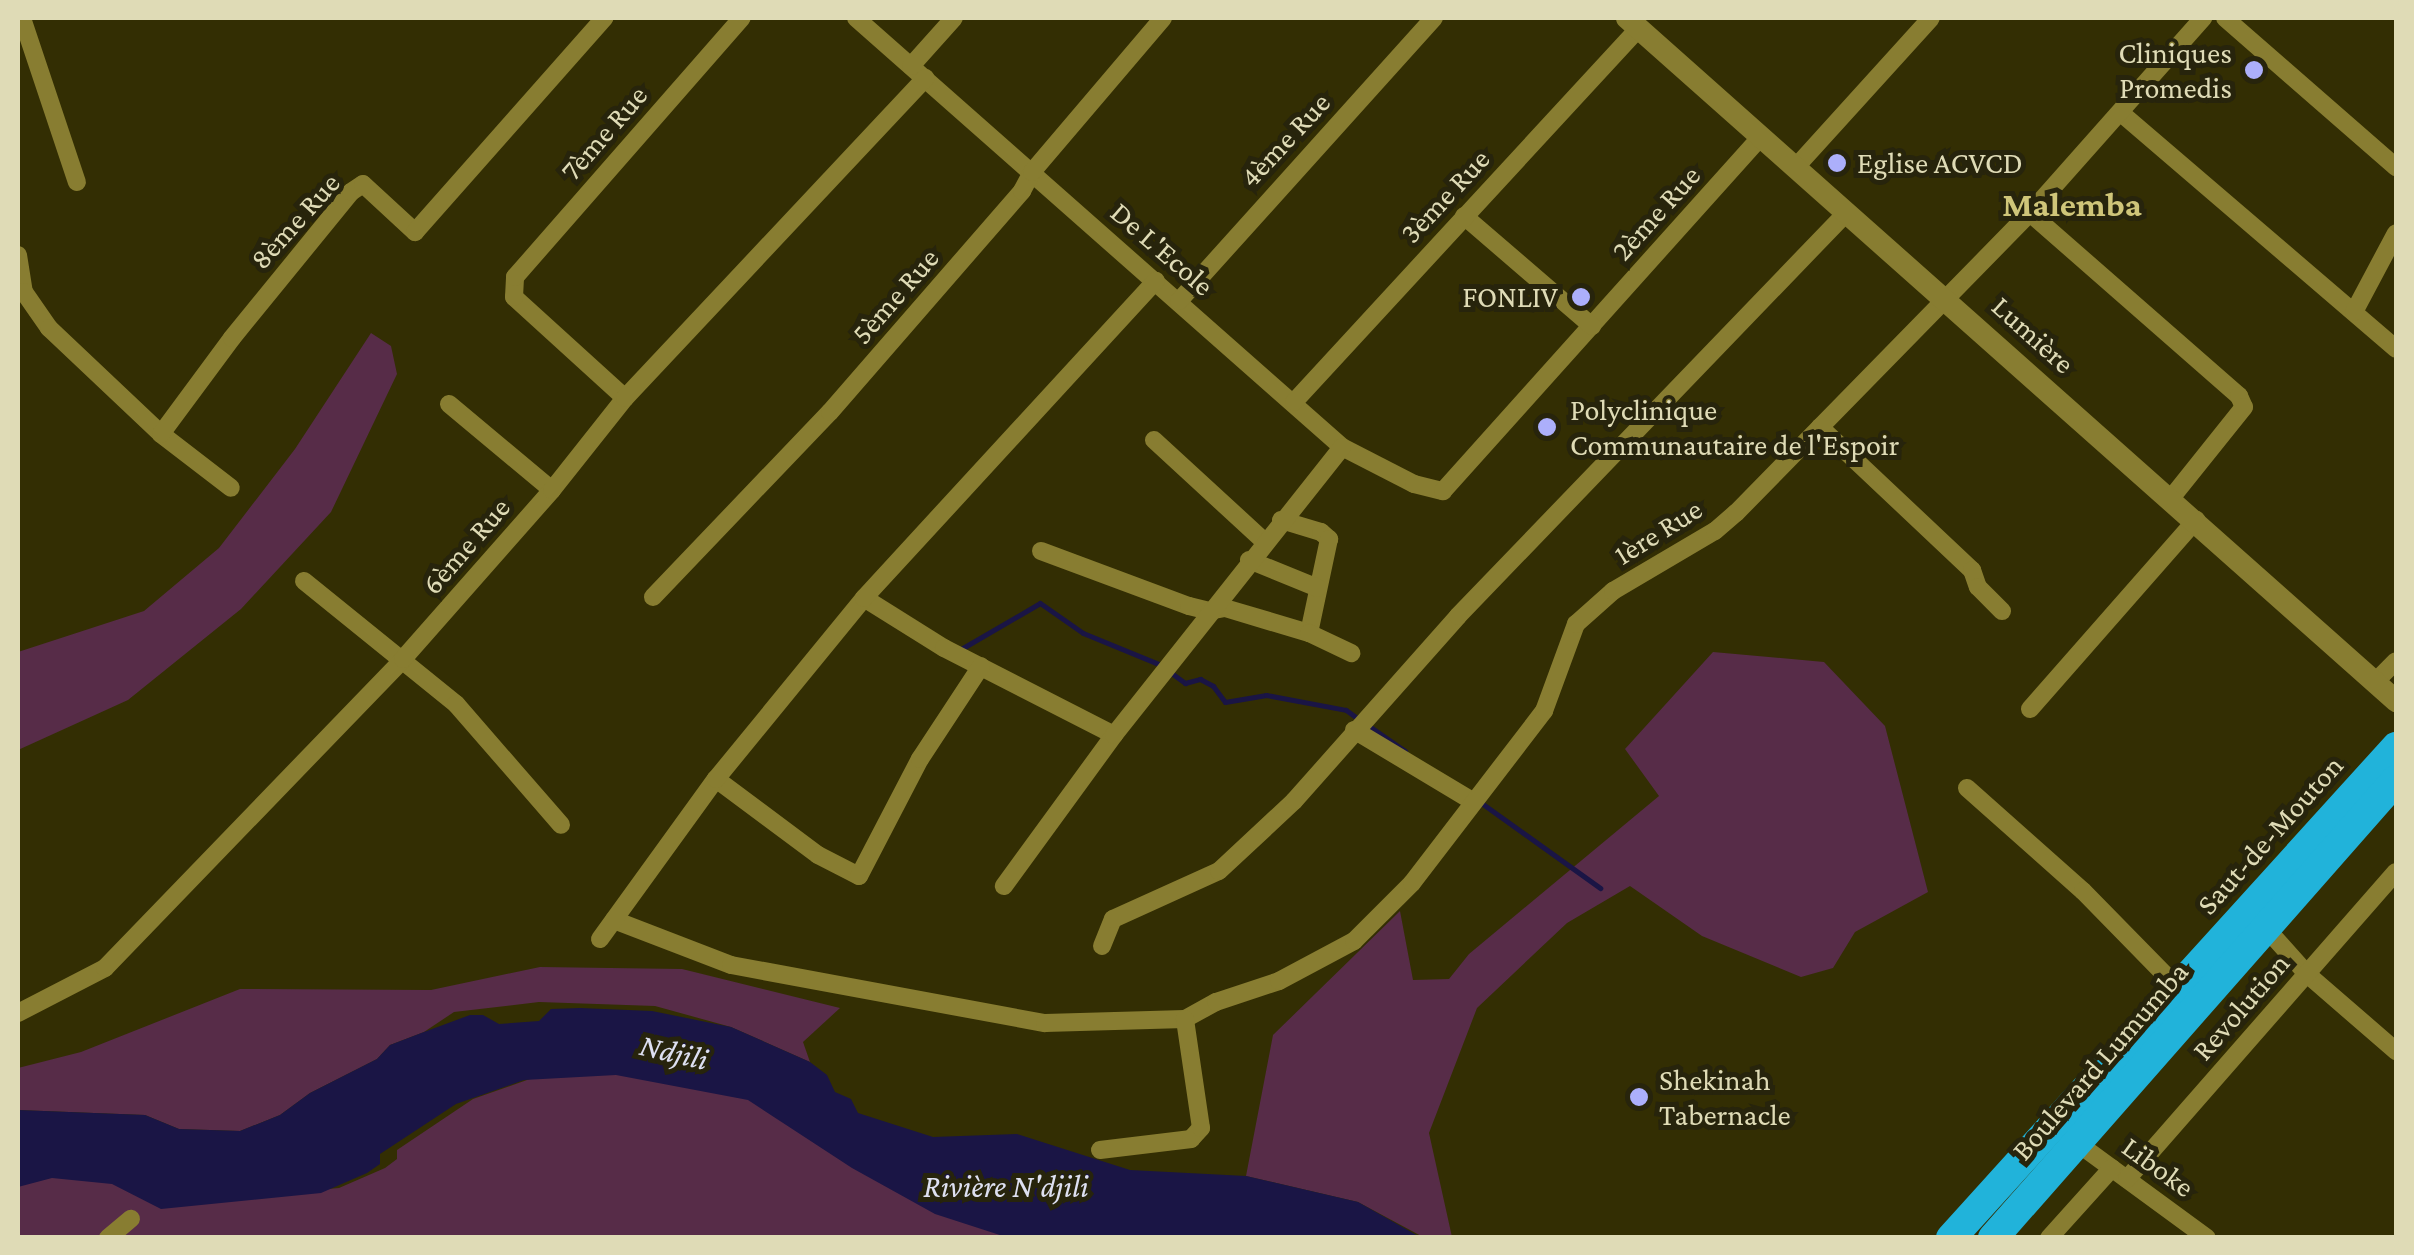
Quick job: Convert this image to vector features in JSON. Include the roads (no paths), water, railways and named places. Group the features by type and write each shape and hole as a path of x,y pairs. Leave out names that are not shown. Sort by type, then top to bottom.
{"highway":[{"path":"2187,980 2248,895 2396,722"},
{"name":"Saut-de-Mouton","path":"2260,927 2396,747"},
{"name":"Saut-de-Mouton","path":"2187,980 2260,927 2396,780"},
{"path":"2260,927 2396,801"},
{"name":"Boulevard Lumumba","path":"1992,1238 2260,927"},
{"name":"Boulevard Lumumba","path":"1951,1238 2187,980"}],"street":[{"path":"22,18 77,182"},
{"name":"8ème Rue","path":"161,434 232,338 351,192 362,184 415,232 604,18"},
{"name":"7ème Rue","path":"625,398 520,303 512,287 515,276 742,18"},
{"name":"De L'Ecole","path":"856,18 1342,447 1414,484 1449,489"},
{"name":"6ème Rue","path":"18,1013 104,968 404,658 552,490 625,398 918,72 954,18"},
{"name":"5ème Rue","path":"653,598 830,412 1022,191 1032,172 1162,18"},
{"name":"4ème Rue","path":"1178,301 1434,18"},
{"path":"1795,168 1930,18"},
{"name":"1ère Rue","path":"1185,1019 1216,1002 1278,981 1354,941 1412,883 1544,711 1567,642 1584,616 1613,591 1726,522 1948,300 2121,114 2203,18"},
{"path":"2225,18 2396,167"},
{"name":"Lumière","path":"1632,23 2196,520 2396,702"},
{"name":"3ème Rue","path":"1294,402 1464,216 1632,23"},
{"path":"2121,114 2396,349"},
{"name":"2ème Rue","path":"1449,489 1761,137"},
{"path":"1102,946 1112,919 1219,871 1294,801 1360,723 1847,212"},
{"path":"2030,213 2239,396 2244,407 2239,418 2170,498"},
{"path":"1464,216 1592,326"},
{"path":"2354,312 2396,233"},
{"path":"18,255 24,292 48,328 161,434 231,488"},
{"path":"600,938 716,779 864,598 955,494 1059,388 1156,280"},
{"path":"450,404 552,490"},
{"path":"1820,427 1972,570 1978,587 2002,610"},
{"path":"1154,440 1264,541"},
{"path":"1004,886 1209,611 1342,447"},
{"path":"1282,520 1327,535 1309,633"},
{"path":"2030,709 2196,520"},
{"path":"1041,551 1209,611 1225,608 1309,633 1351,653"},
{"path":"1249,560 1318,588"},
{"path":"304,582 404,658 456,704 561,825"},
{"path":"864,598 944,648 1114,735"},
{"path":"2376,681 2396,661"},
{"path":"716,779 818,855 860,876 920,760 981,666"},
{"path":"1360,723 1474,798"},
{"path":"1967,788 2187,980"},
{"name":"Revolution","path":"2049,1238 2120,1173 2307,974 2396,872"},
{"path":"614,920 731,964 914,1002 1046,1024 1185,1019 1201,1128 1192,1139 1100,1150"},
{"path":"2260,927 2307,974 2396,1051"},
{"name":"Liboke","path":"2076,1142 2207,1238"},
{"path":"108,1238 132,1219"}],"water":[{"name":"Rivière N'djili","path":"551,1009 652,1011 731,1027 810,1062 827,1075 835,1092 851,1099 858,1113 933,1137 1017,1134 1130,1170 1246,1176 1358,1202 1420,1237 1006,1237 935,1214 852,1168 748,1100 616,1075 524,1080 456,1104 380,1154 380,1164 367,1173 321,1193 161,1209 112,1184 52,1178 18,1187 18,1110 145,1115 179,1129 240,1131 280,1115 310,1093 377,1059 390,1045 470,1015 483,1015 499,1024 539,1021"}],"waterway":[{"path":"961,649 1040,603 1083,633 1161,665"},
{"path":"1170,672 1185,683 1200,679 1213,686 1225,702 1266,695 1346,710 1360,720"},
{"path":"1369,726 1405,751"},
{"path":"1480,802 1600,888"}],"place":[{"name":"Cliniques Promedis","path":"2254,70"},
{"name":"Eglise ACVCD","path":"1837,163"},
{"name":"FONLIV","path":"1581,297"},
{"name":"Polyclinique Communautaire de l'Espoir","path":"1547,427"},
{"name":"Shekinah Tabernacle","path":"1639,1097"}],"district":[{"name":"Malemba","path":"2072,205"}],"water label":[{"name":"Ndjili","path":"674,1052"}]}
